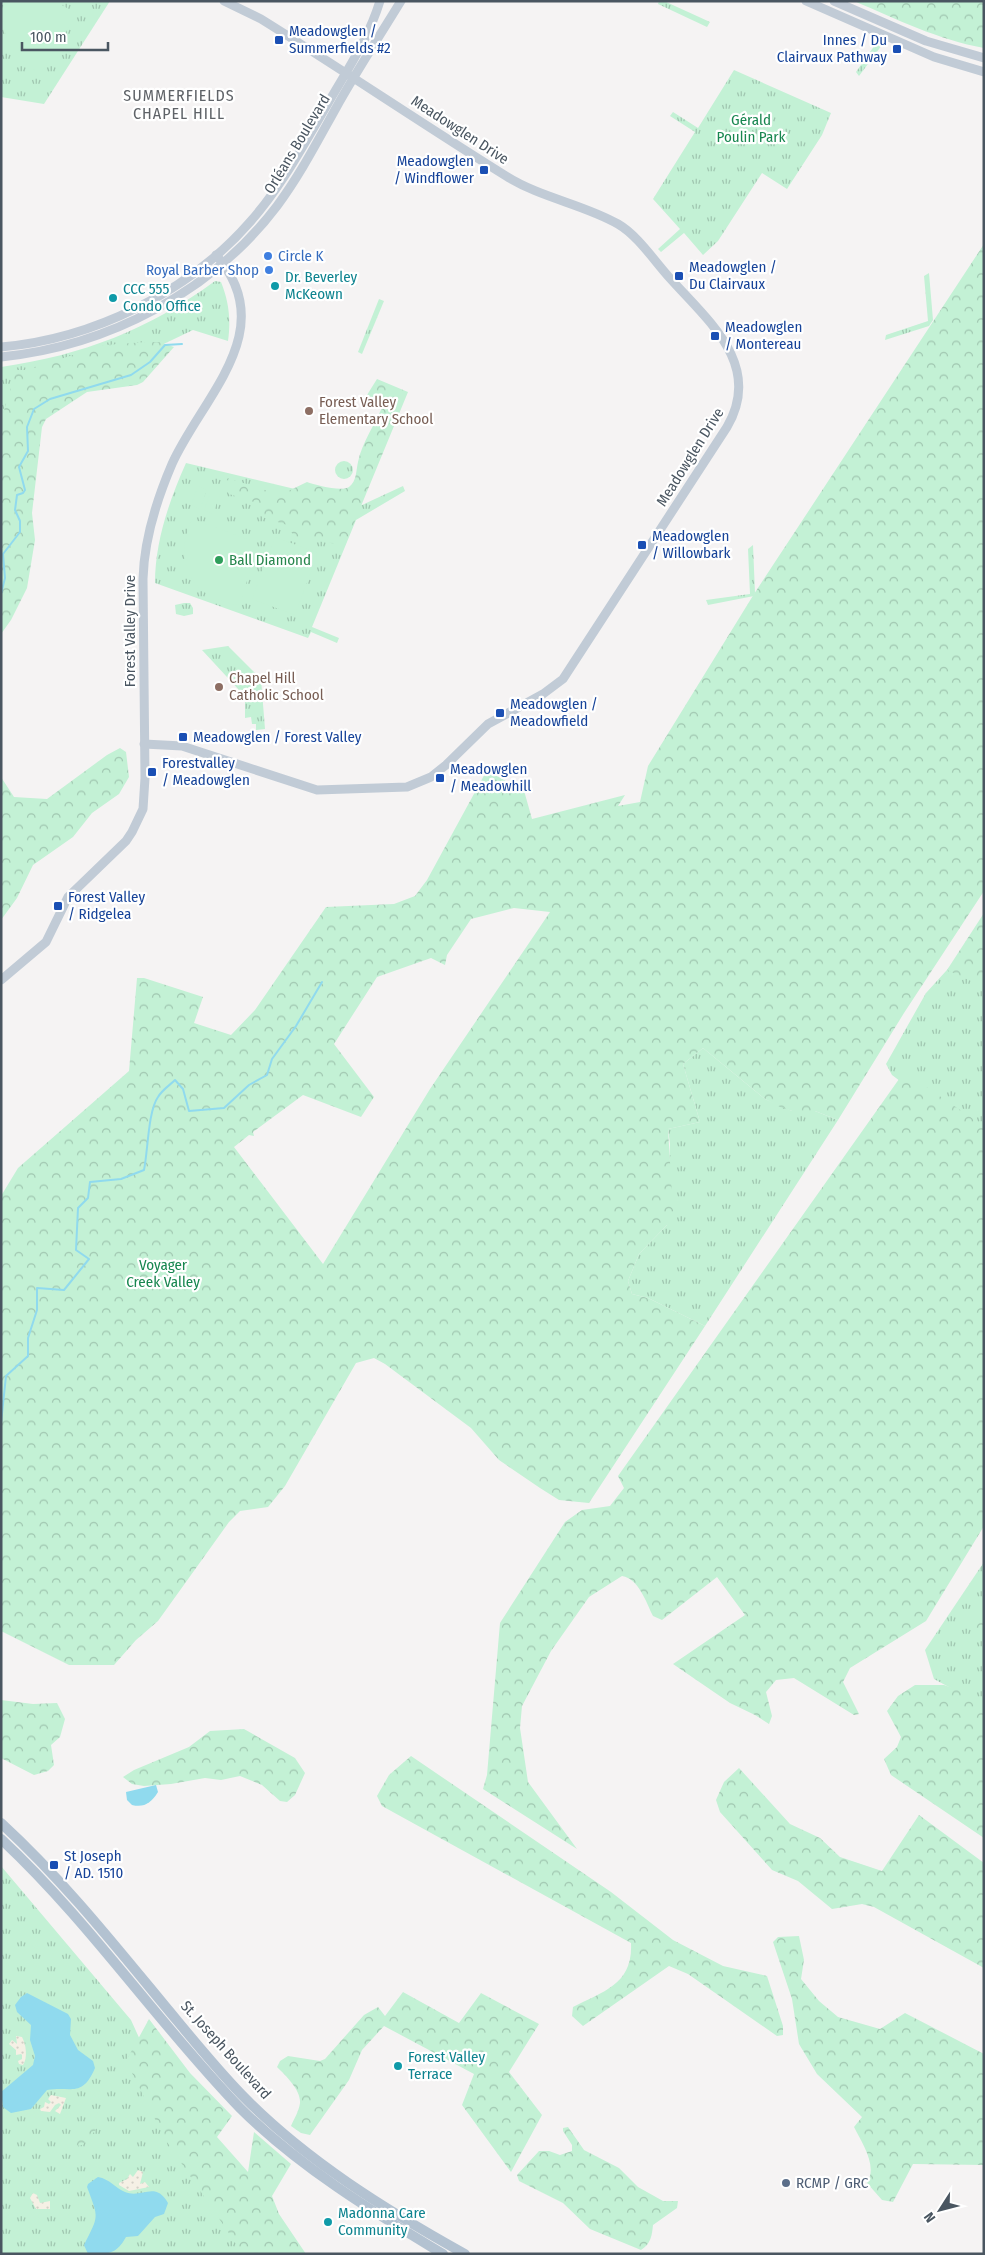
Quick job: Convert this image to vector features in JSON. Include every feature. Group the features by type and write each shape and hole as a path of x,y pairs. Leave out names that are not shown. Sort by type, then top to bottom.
{"main road":[{"name":"St. Joseph Boulevard","path":"1,1824 24,1845 99,1925 208,2057 242,2095 304,2150 443,2254"},
{"name":"St. Joseph Boulevard","path":"1,1839 34,1872 106,1952 202,2066 242,2110 304,2162 357,2201 465,2254"}],"street":[{"name":"Meadowglen Drive","path":"144,744 182,746 317,790 408,786 430,778 488,724 550,690 563,679 727,427 736,406 739,381 737,367 726,343 627,231 607,220 516,182 261,19 224,1"},
{"name":"Orléans Boulevard","path":"1,356 26,354 63,346 121,326 173,299 223,262 257,229 283,196 350,76 369,34 380,1"},
{"name":"Orléans Boulevard","path":"1,347 34,343 71,334 128,312 171,288 216,255 244,228 277,188 401,1"},
{"path":"806,1 934,57 984,72"},
{"path":"834,1 926,41 984,58"},
{"name":"Forest Valley Drive","path":"1,980 46,942 68,897 126,841 138,821 144,799 143,579 145,556 156,510 172,465 185,439 225,375 235,354 241,316 234,285 223,262 216,255"}],"green space":[{"path":"1,1 110,1 44,104 1,97"},
{"path":"4,1 55,1 77,14 40,74 20,59 10,45 3,23"},
{"path":"659,1 664,1 710,22 707,27 658,4"},
{"path":"854,1 984,1 984,48 934,34"},
{"path":"877,42 882,45 859,76 856,72"},
{"name":"Gérald Poulin Park","path":"734,70 831,113 822,135 787,189 762,173 718,241 703,255 684,233 661,252 658,249 680,229 653,199 695,132 670,116 673,112 698,128"},
{"name":"Voyager Creek Valley","path":"984,244 984,891 904,1013 838,1120 815,1111 792,1111 765,1099 703,1048 683,1064 700,1122 668,1129 673,1211 667,1225 639,1254 628,1281 632,1294 648,1298 705,1326 589,1503 559,1500 540,1488 499,1460 471,1428 385,1364 374,1358 356,1363 285,1486 268,1507 240,1511 229,1522 158,1621 136,1640 114,1665 69,1665 1,1631 1,1196 18,1168 129,1071 137,978 144,978 203,997 194,1023 231,1035 255,1010 326,907 394,904 415,896 427,880 487,770 509,783 523,787 532,819 625,795 618,806 640,802 648,766 754,594","holes":["514,908 550,912 430,1089 323,1264 234,1147 249,1135 254,1136 253,1132 303,1095 361,1117 374,1097 334,1044 377,977 431,958 445,965 447,955 471,919"]},
{"path":"929,273 933,320 929,326 885,340 886,335 928,321 924,276"},
{"path":"215,281 221,282 228,304 228,341 193,330 105,372 17,408 1,532 1,367 60,355 114,338 165,313"},
{"path":"379,299 384,301 362,354 358,352"},
{"path":"159,342 174,347 143,382 137,385 87,392 46,419 42,427 32,513 35,540 27,588 11,620 1,634 1,421 16,370 25,370 105,345"},
{"path":"377,379 408,392 345,545 295,538 287,525 262,517 254,502 229,494 223,485 228,478 280,495 307,482 341,489 352,485 363,447 383,405 367,395"},
{"path":"340,461 348,461 353,466 351,477 340,479 335,474 335,466"},
{"path":"186,463 362,505 403,486 405,491 356,520 312,627 339,638 337,643 311,632 308,638 155,583 160,537 174,492"},
{"path":"198,486 207,490 200,509 191,505"},
{"path":"211,491 220,494 213,514 204,510"},
{"name":"Ball Diamond","path":"192,519 255,542 257,546 240,605 209,595 198,587 190,576 184,550 186,535"},
{"path":"275,537 318,553 295,615 252,599"},
{"path":"753,545 754,596 708,605 706,600 750,594 748,549"},
{"path":"190,603 193,608 193,614 184,616 176,614 175,605"},
{"path":"228,646 261,679 265,729 256,730 256,724 252,724 251,717 245,718 245,690 239,690 202,650"},
{"path":"120,748 126,752 129,777 119,794 92,813 73,837 33,865 17,898 1,920 1,777 14,797 47,799 107,755"},
{"path":"984,913 984,987 947,970"},
{"path":"956,960 984,968 984,1196 962,1128 892,1075 886,1064 926,993"},
{"path":"703,1048 765,1099 792,1111 815,1111 838,1120 705,1326 648,1298 632,1294 628,1281 639,1254 667,1225 670,1144 668,1129 700,1122 683,1064"},
{"path":"904,1072 984,1126 984,1526 926,1621 850,1668 843,1682 859,1714 854,1715 794,1678 776,1680 766,1692 772,1716 769,1724 730,1703 673,1664 745,1615 717,1577 662,1620 653,1616 637,1586 628,1578 622,1576 589,1597 551,1651 522,1706 520,1728 528,1782 577,1849 483,1789 487,1775 500,1623 565,1522 582,1510 610,1506 624,1488 618,1476"},
{"path":"984,1562 984,1706 934,1679 925,1650"},
{"path":"984,1604 984,1642 972,1621"},
{"path":"915,1685 944,1685 984,1699 984,1838 891,1775 884,1759 897,1747 901,1737 887,1711 898,1696"},
{"path":"1,1700 33,1704 57,1703 65,1719 60,1737 51,1745 54,1765 48,1771 34,1775 1,1758"},
{"path":"244,1729 295,1758 305,1773 295,1795 287,1802 280,1801 262,1785 240,1776 221,1780 205,1778 171,1784 144,1786 132,1784 123,1777 134,1770 189,1747 210,1731"},
{"path":"411,1756 611,1892 673,1940 723,1966 767,1976 783,2026 783,2035 777,2036 688,1974 669,1966 583,2026 572,2016 573,2007 606,1991 622,1977 630,1957 631,1943 382,1806 377,1796 389,1775"},
{"path":"739,1768 790,1824 820,1838 840,1857 882,1871 919,1815 984,1863 984,1968 874,1907 862,1904 832,1909 798,1881 772,1870 720,1812 716,1800 724,1782"},
{"path":"1,1866 131,2020 186,2141 254,2254 1,2254"},
{"path":"799,1936 804,1960 801,1979 819,2001 838,2017 880,2029 905,2013 984,2054 984,2165 913,2164 893,2202 882,2200 867,2183 871,2169 870,2162 865,2147 854,2127 862,2117 817,2074 799,2044 792,1999 773,1942 778,1937"},
{"path":"403,1992 459,2023 481,1993 539,2024 509,2072 542,2115 511,2172 462,2105 474,2074 384,2026 362,2050 349,2080 310,2135 301,2133 291,2126 299,2109 300,2098 292,2084 277,2067 280,2061 288,2056 320,2061 325,2059 364,2015 378,2007 385,2016"},
{"path":"149,2019 190,2073 232,2116 217,2137 248,2172 254,2132 291,2164 272,2196 279,2214 306,2254 243,2254 165,2139 126,2061"},
{"path":"103,2110 101,2120 96,2129 82,2145 76,2146 76,2139 88,2126 95,2113"},
{"path":"568,2127 584,2150 619,2168 638,2187 663,2201 678,2201 677,2208 653,2225 649,2242 641,2250 590,2229 563,2203 519,2181 517,2175 539,2151 549,2151 560,2155 572,2151 572,2145 563,2131 563,2128"}],"sand":[{"path":"16,2036 22,2037 25,2043 26,2055 23,2065 19,2064 18,2061 22,2059 22,2055 16,2055 16,2050 9,2044 12,2040 17,2044"},
{"path":"51,2095 66,2098 60,2114 55,2111 61,2105 59,2103 50,2112 41,2111 40,2109 44,2107 45,2102 49,2104 51,2102 48,2099"},
{"path":"138,2170 143,2172 140,2184 145,2182 149,2187 129,2191 119,2185 130,2174 133,2177"},
{"path":"33,2193 37,2195 40,2203 50,2201 50,2209 36,2209 30,2198"}],"water":[{"path":"156,1785 158,1792 147,1804 140,1806 132,1805 127,1800 126,1792"},
{"path":"27,1993 68,2014 71,2019 70,2035 78,2050 93,2061 95,2068 86,2084 81,2087 76,2089 47,2090 31,2109 11,2113 3,2107 1,2092 33,2065 35,2056 30,2040 31,2025 17,2012 15,2005"},
{"path":"98,2177 131,2194 153,2191 163,2196 168,2203 164,2214 155,2217 138,2236 126,2237 119,2247 111,2252 88,2254 84,2245 96,2217 94,2205 87,2187 88,2184"}],"waterway":[{"path":"1,594 5,578 3,554 20,532 20,521 15,510 17,495 25,490 19,467 28,451 27,427 34,409 50,399 131,375 150,362 165,345 182,344"},
{"path":"1,1423 6,1376 28,1356 28,1338 37,1310 37,1288 64,1290 89,1259 76,1250 78,1208 88,1198 90,1182 121,1179 144,1170 150,1121 155,1103 162,1092 175,1080 183,1089 189,1111 224,1108 249,1085 267,1075 272,1059 296,1026 322,982"}],"place":[{"name":"Meadowglen / Summerfields #2","path":"279,40"},
{"name":"Innes / Du Clairvaux Pathway","path":"897,49"},
{"name":"Meadowglen / Windflower","path":"484,170"},
{"name":"Circle K","path":"268,256"},
{"name":"Royal Barber Shop","path":"269,270"},
{"name":"Meadowglen / Du Clairvaux","path":"679,276"},
{"name":"Dr. Beverley McKeown","path":"275,286"},
{"name":"CCC 555 Condo Office","path":"113,298"},
{"name":"Meadowglen / Montereau","path":"715,336"},
{"name":"Forest Valley Elementary School","path":"309,411"},
{"name":"Meadowglen / Willowbark","path":"642,545"},
{"name":"Ball Diamond","path":"219,560"},
{"name":"Chapel Hill Catholic School","path":"219,687"},
{"name":"Meadowglen / Meadowfield","path":"500,713"},
{"name":"Meadowglen / Forest Valley","path":"183,737"},
{"name":"Forestvalley / Meadowglen","path":"152,772"},
{"name":"Meadowglen / Meadowhill","path":"440,778"},
{"name":"Forest Valley / Ridgelea","path":"58,906"},
{"name":"St Joseph / AD. 1510","path":"54,1865"},
{"name":"Forest Valley Terrace","path":"398,2066"},
{"name":"RCMP / GRC","path":"786,2183"},
{"name":"Madonna Care Community","path":"328,2222"}],"district":[{"name":"SUMMERFIELDS CHAPEL HILL","path":"179,104"}]}
